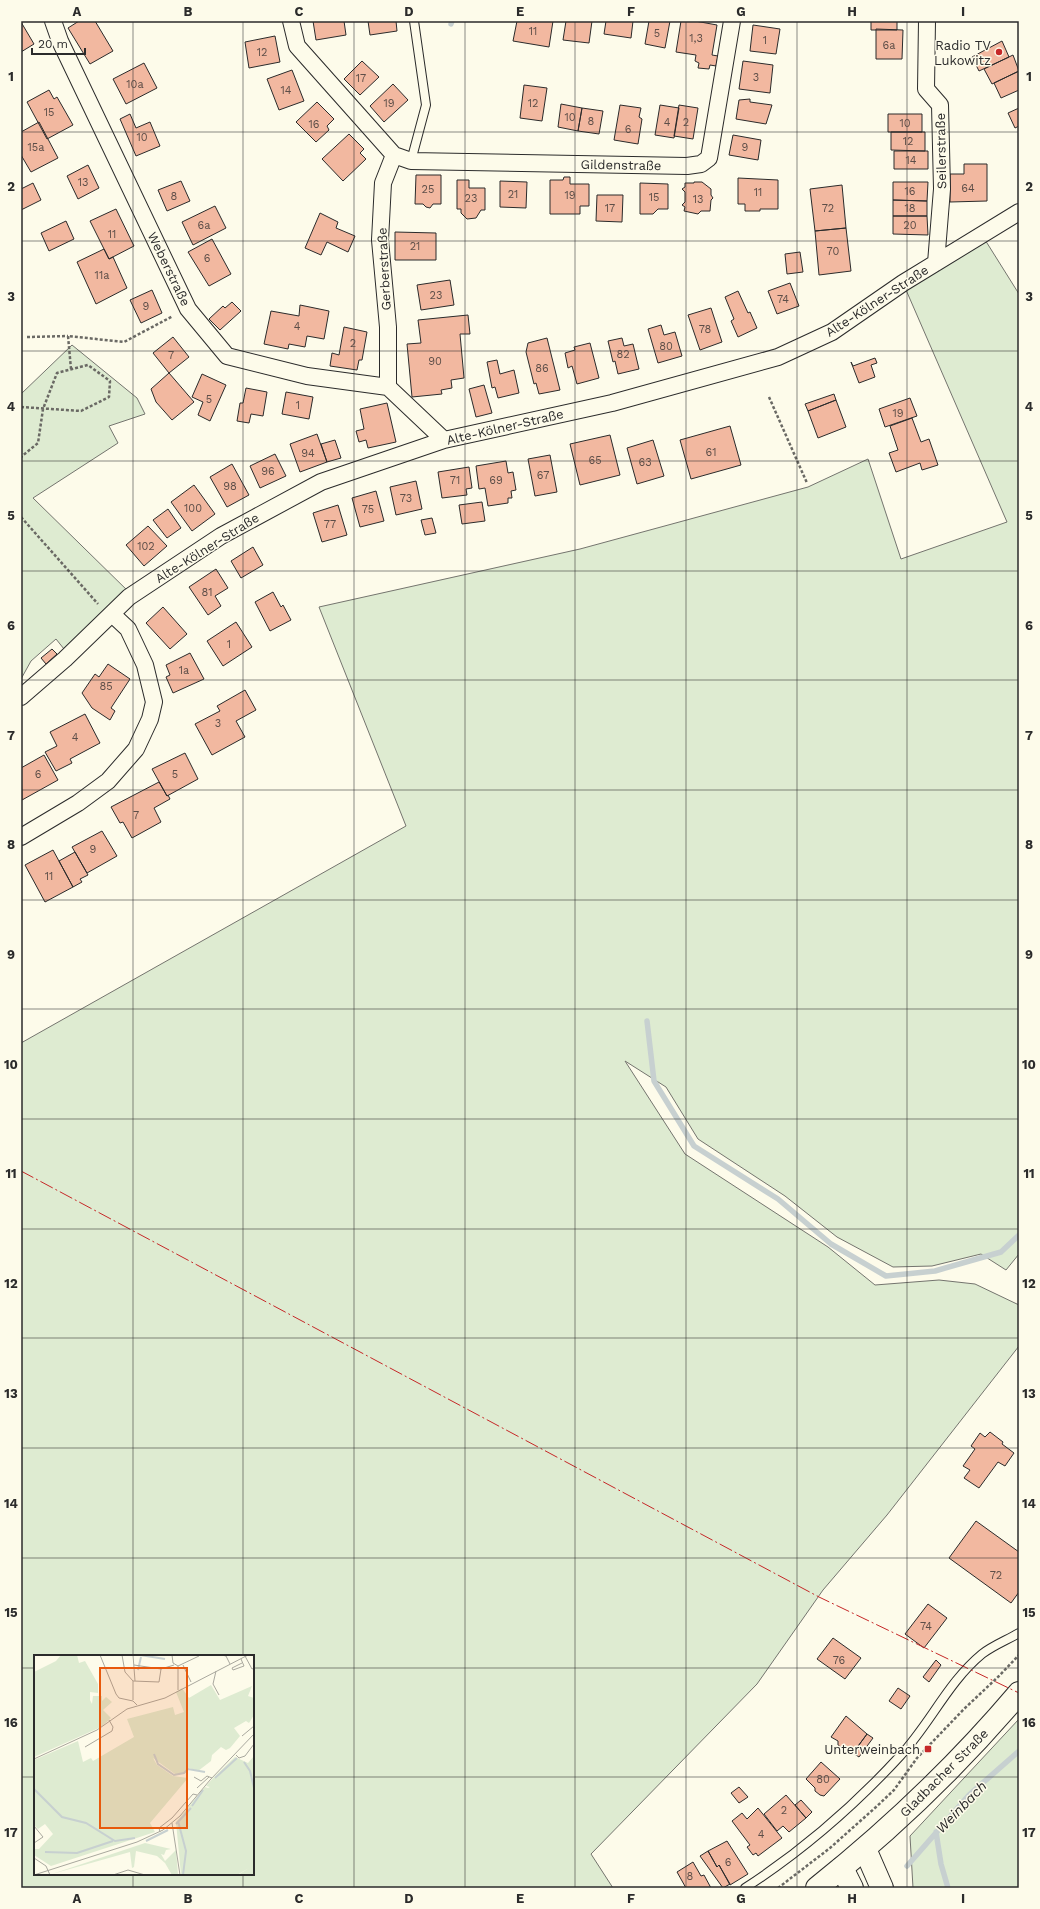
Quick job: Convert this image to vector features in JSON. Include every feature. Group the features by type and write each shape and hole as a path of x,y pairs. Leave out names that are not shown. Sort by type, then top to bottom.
{"main road":[{"name":"Gladbacher Straße","path":"817,1888 865,1849 950,1769 1019,1693"},
{"path":"865,1849 882,1888"},
{"path":"842,1868 852,1888"}],"street":[{"name":"Weberstraße","path":"53,21 60,41 188,309 227,356 307,376 388,388"},
{"path":"291,21 297,46 394,155"},
{"name":"Gildenstraße","path":"394,155 411,161 687,166 701,164 709,158 732,21"},
{"name":"Seilerstraße","path":"927,21 926,89 940,105 942,189 936,263"},
{"name":"Gerberstraße","path":"388,388 388,327 380,240 383,183 394,155"},
{"name":"Alte-Kölner-Straße","path":"21,697 66,659 129,598 221,536 321,482 444,440 612,403 778,357 832,332 903,283 1019,212"},
{"path":"388,388 444,440"},
{"path":"21,838 78,803 108,781 136,749 150,719 154,702 145,664 128,629 111,615"}],"lane":[{"path":"411,161 426,105 414,21"},
{"path":"745,1888 794,1854 866,1793 902,1755 957,1679 970,1665 983,1653 1019,1634"}],"path":[{"path":"28,336 68,336 124,342 188,309"},
{"path":"68,336 71,369"},
{"path":"21,407 43,409 81,412 109,397 110,381 88,365 57,373 43,409 38,443 21,457"},
{"path":"769,397 807,483"},
{"path":"21,517 111,615"}],"green space":[{"path":"982,235 1019,294 1019,1254 1006,1270 981,1254 932,1266 893,1267 837,1237 785,1196 698,1139 666,1087 625,1061 685,1154 828,1247 875,1285 939,1280 975,1284 1019,1305 1019,1346 887,1515 823,1590 757,1684 591,1854 613,1888 21,1888 21,1043 406,826 319,607 580,549 808,487 868,459 901,559 1007,522 903,283"},
{"path":"72,345 137,398 145,414 109,426 118,443 33,498 131,594 68,654 56,639 31,661 21,679 21,394"},
{"path":"1019,1719 1019,1888 913,1888 910,1836"}],"building":[{"path":"79,21 95,21 113,51 90,64 68,28"},
{"path":"313,21 344,21 346,35 316,40"},
{"path":"368,21 396,21 397,31 370,35"},
{"path":"517,21 553,21 549,47 513,41"},
{"path":"566,21 592,21 589,43 563,40"},
{"path":"606,21 633,21 631,38 604,34"},
{"path":"649,21 670,21 665,48 645,44"},
{"path":"681,21 695,21 717,25 712,55 718,56 716,66 710,65 709,69 698,68 699,63 695,61 696,55 676,52"},
{"path":"871,21 897,21 897,30 871,30"},
{"path":"21,22 34,44 21,52"},
{"path":"753,25 780,29 776,54 750,51"},
{"path":"876,29 903,30 902,59 876,59"},
{"path":"275,36 280,62 249,68 245,42"},
{"path":"1002,41 1009,57 979,71 972,57"},
{"path":"1013,55 1019,71 992,84 984,69"},
{"path":"362,61 379,77 360,95 344,79"},
{"path":"743,61 773,65 770,93 739,89"},
{"path":"144,63 157,88 126,104 113,79"},
{"path":"292,70 304,101 279,110 267,79"},
{"path":"1019,71 1019,90 1001,98 994,83"},
{"path":"393,84 408,100 384,122 370,106"},
{"path":"524,85 547,88 542,121 520,118"},
{"path":"49,90 54,99 57,97 73,125 47,139 27,102"},
{"path":"750,99 750,102 772,105 766,124 736,119 739,100"},
{"path":"317,102 334,119 327,126 329,130 316,142 296,122"},
{"path":"561,104 582,108 578,131 558,127"},
{"path":"620,105 641,108 639,117 642,119 638,144 614,140"},
{"path":"660,105 679,108 674,138 655,135"},
{"path":"679,105 698,108 693,139 674,136"},
{"path":"582,108 603,111 599,134 578,131"},
{"path":"1019,108 1019,126 1015,128 1008,113"},
{"path":"130,114 136,128 150,122 160,146 136,156 120,119"},
{"path":"888,114 922,114 922,132 888,132"},
{"path":"39,122 58,158 31,172 21,155 21,132"},
{"path":"891,132 925,132 925,151 891,150"},
{"path":"349,134 364,149 360,153 366,159 343,181 322,159"},
{"path":"733,135 761,140 758,160 729,155"},
{"path":"894,151 928,151 928,169 894,169"},
{"path":"964,164 987,164 987,201 950,202 950,174 964,174"},
{"path":"88,165 99,188 78,199 67,176"},
{"path":"416,175 441,175 441,204 433,204 430,208 423,204 415,204"},
{"path":"564,177 570,177 570,184 589,184 589,206 580,206 580,214 550,214 550,180 563,180"},
{"path":"738,178 778,180 778,209 745,211 745,204 738,204"},
{"path":"457,180 469,180 469,188 485,188 485,210 481,210 476,218 467,219 461,213 461,209 457,209"},
{"path":"181,181 190,201 167,211 158,190"},
{"path":"500,181 527,182 526,208 500,207"},
{"path":"702,182 711,189 711,195 713,198 711,200 710,211 701,211 698,214 684,211 685,207 682,205 685,202 685,192 682,189 685,187 685,183"},
{"path":"893,182 928,182 927,201 893,200"},
{"path":"33,183 41,200 21,210 21,189"},
{"path":"640,183 668,184 668,209 658,209 653,214 640,214"},
{"path":"842,185 846,228 815,231 810,189"},
{"path":"597,195 623,195 622,222 596,221"},
{"path":"893,200 927,201 927,216 893,216"},
{"path":"215,206 226,228 193,245 182,222"},
{"path":"116,209 134,246 109,259 90,221"},
{"path":"320,213 338,222 336,228 355,236 348,252 327,242 321,255 305,248"},
{"path":"893,216 927,216 928,235 893,234"},
{"path":"66,221 74,239 49,251 41,233"},
{"path":"846,228 851,271 819,275 815,231"},
{"path":"395,232 436,233 436,260 395,260"},
{"path":"212,239 231,274 209,286 188,252"},
{"path":"104,249 109,259 113,257 127,288 96,304 77,262"},
{"path":"800,252 803,272 787,274 785,254"},
{"path":"450,280 454,305 421,310 417,285"},
{"path":"790,283 799,306 777,314 768,291"},
{"path":"152,290 162,313 141,323 130,300"},
{"path":"738,291 757,328 738,337 731,321 734,319 725,297"},
{"path":"232,302 241,311 220,330 209,319 223,306 225,308"},
{"path":"300,305 329,311 324,339 307,336 305,347 289,344 288,349 264,344 271,311 299,316"},
{"path":"711,308 722,342 700,350 688,315"},
{"path":"468,315 470,334 460,334 464,378 451,380 452,388 441,390 442,394 412,397 407,344 421,343 418,320"},
{"path":"661,325 664,335 675,332 682,356 658,363 648,329"},
{"path":"344,327 367,332 362,360 359,360 357,370 330,366 332,353 339,355"},
{"path":"173,337 189,357 169,373 153,353"},
{"path":"547,338 560,390 539,394 536,383 534,384 526,352 528,343"},
{"path":"622,338 624,346 633,344 639,369 618,374 615,361 613,362 608,341"},
{"path":"590,343 599,378 577,384 572,366 568,368 565,353 575,350 574,347"},
{"path":"875,358 877,363 871,365 875,377 859,383 851,362 853,366"},
{"path":"497,360 500,374 514,370 519,393 498,398 495,387 492,388 487,362"},
{"path":"169,373 194,402 172,420 156,402 151,389"},
{"path":"202,374 226,385 210,421 198,415 203,402 192,397"},
{"path":"484,385 492,413 476,417 469,389"},
{"path":"246,388 267,392 263,416 251,414 249,423 237,421 240,403 243,403"},
{"path":"286,392 313,397 309,419 282,414"},
{"path":"834,394 836,400 808,411 805,404"},
{"path":"910,398 917,416 885,427 879,409"},
{"path":"836,400 846,427 818,438 808,411"},
{"path":"387,403 396,442 368,448 366,440 359,442 356,431 364,429 360,409"},
{"path":"912,418 921,442 929,439 938,465 922,470 920,463 896,472 889,453 898,450 890,426"},
{"path":"730,426 741,465 691,479 680,440"},
{"path":"317,434 327,462 300,472 290,444"},
{"path":"610,435 620,475 580,485 570,444"},
{"path":"335,440 341,458 327,462 321,444"},
{"path":"653,440 664,476 637,484 627,448"},
{"path":"275,454 286,476 260,488 250,466"},
{"path":"550,455 557,492 535,496 528,459"},
{"path":"506,461 508,473 513,472 516,490 511,491 512,498 508,498 508,503 488,506 485,488 479,489 476,466"},
{"path":"232,464 249,495 227,507 210,477"},
{"path":"469,467 472,488 466,489 467,495 442,498 438,472"},
{"path":"416,481 422,509 396,515 390,487"},
{"path":"194,485 215,514 192,531 171,502"},
{"path":"376,491 384,521 360,527 352,498"},
{"path":"482,502 485,521 462,524 459,505"},
{"path":"338,505 347,535 322,542 313,513"},
{"path":"168,509 181,528 167,538 153,520"},
{"path":"432,518 436,533 425,535 421,520"},
{"path":"148,526 167,546 144,566 126,545"},
{"path":"253,547 263,565 241,578 231,561"},
{"path":"216,569 228,588 215,596 221,606 208,615 189,587"},
{"path":"273,592 281,607 283,605 291,620 270,631 255,602"},
{"path":"163,607 187,634 170,649 146,623"},
{"path":"236,622 252,647 223,666 207,641"},
{"path":"52,649 57,654 46,664 41,658"},
{"path":"190,653 204,679 173,693 166,677 170,675 166,665"},
{"path":"108,664 130,679 111,708 115,711 110,720 92,708 82,693 95,674 99,677"},
{"path":"245,690 256,710 236,721 245,737 212,755 195,724 220,711 217,706"},
{"path":"85,714 100,743 70,759 72,763 56,771 45,752 57,746 50,732"},
{"path":"185,753 198,779 167,796 152,769"},
{"path":"44,755 58,780 22,800 21,768"},
{"path":"159,782 170,799 154,808 161,822 132,838 123,822 120,823 111,807"},
{"path":"102,831 117,856 87,873 72,847"},
{"path":"53,850 73,887 45,902 25,865"},
{"path":"75,852 88,875 80,879 82,882 73,887 59,861"},
{"path":"990,1432 1014,1453 1005,1466 998,1462 979,1488 964,1478 970,1470 963,1466 975,1449 971,1446 980,1433 985,1437"},
{"path":"976,1521 1019,1552 1019,1592 1011,1603 949,1558"},
{"path":"928,1604 947,1618 924,1648 905,1634"},
{"path":"833,1638 861,1658 845,1679 817,1659"},
{"path":"936,1660 941,1665 929,1682 923,1677"},
{"path":"898,1688 910,1696 901,1709 889,1701"},
{"path":"846,1716 867,1734 853,1753 845,1747 842,1748 838,1745 838,1741 831,1737"},
{"path":"867,1734 873,1738 859,1757 853,1753"},
{"path":"821,1762 840,1779 824,1796 815,1791 815,1788 806,1779"},
{"path":"739,1787 748,1797 739,1803 731,1793"},
{"path":"786,1795 806,1818 789,1832 783,1826 777,1831 764,1814"},
{"path":"801,1800 812,1812 806,1818 795,1805"},
{"path":"758,1808 782,1838 758,1856 756,1853 753,1855 747,1847 750,1845 732,1821 742,1813 747,1819"},
{"path":"727,1841 748,1874 730,1885 719,1865 717,1867 708,1851"},
{"path":"708,1851 717,1867 719,1865 730,1884 723,1888 700,1856"},
{"path":"693,1862 701,1876 704,1875 711,1888 686,1888 677,1872"}],"waterway":[{"path":"647,1021 654,1081 694,1146 778,1199 831,1244 886,1276 935,1271 1001,1252 1019,1235"},
{"name":"Weinbach","path":"907,1866 969,1795 1019,1751"},
{"path":"936,1832 941,1864 948,1888"}],"power":[{"path":"21,1171 819,1597 1019,1693"}],"place":[{"name":"Radio TV Lukowitz","path":"999,52"},
{"name":"Unterweinbach","path":"928,1749"}]}
